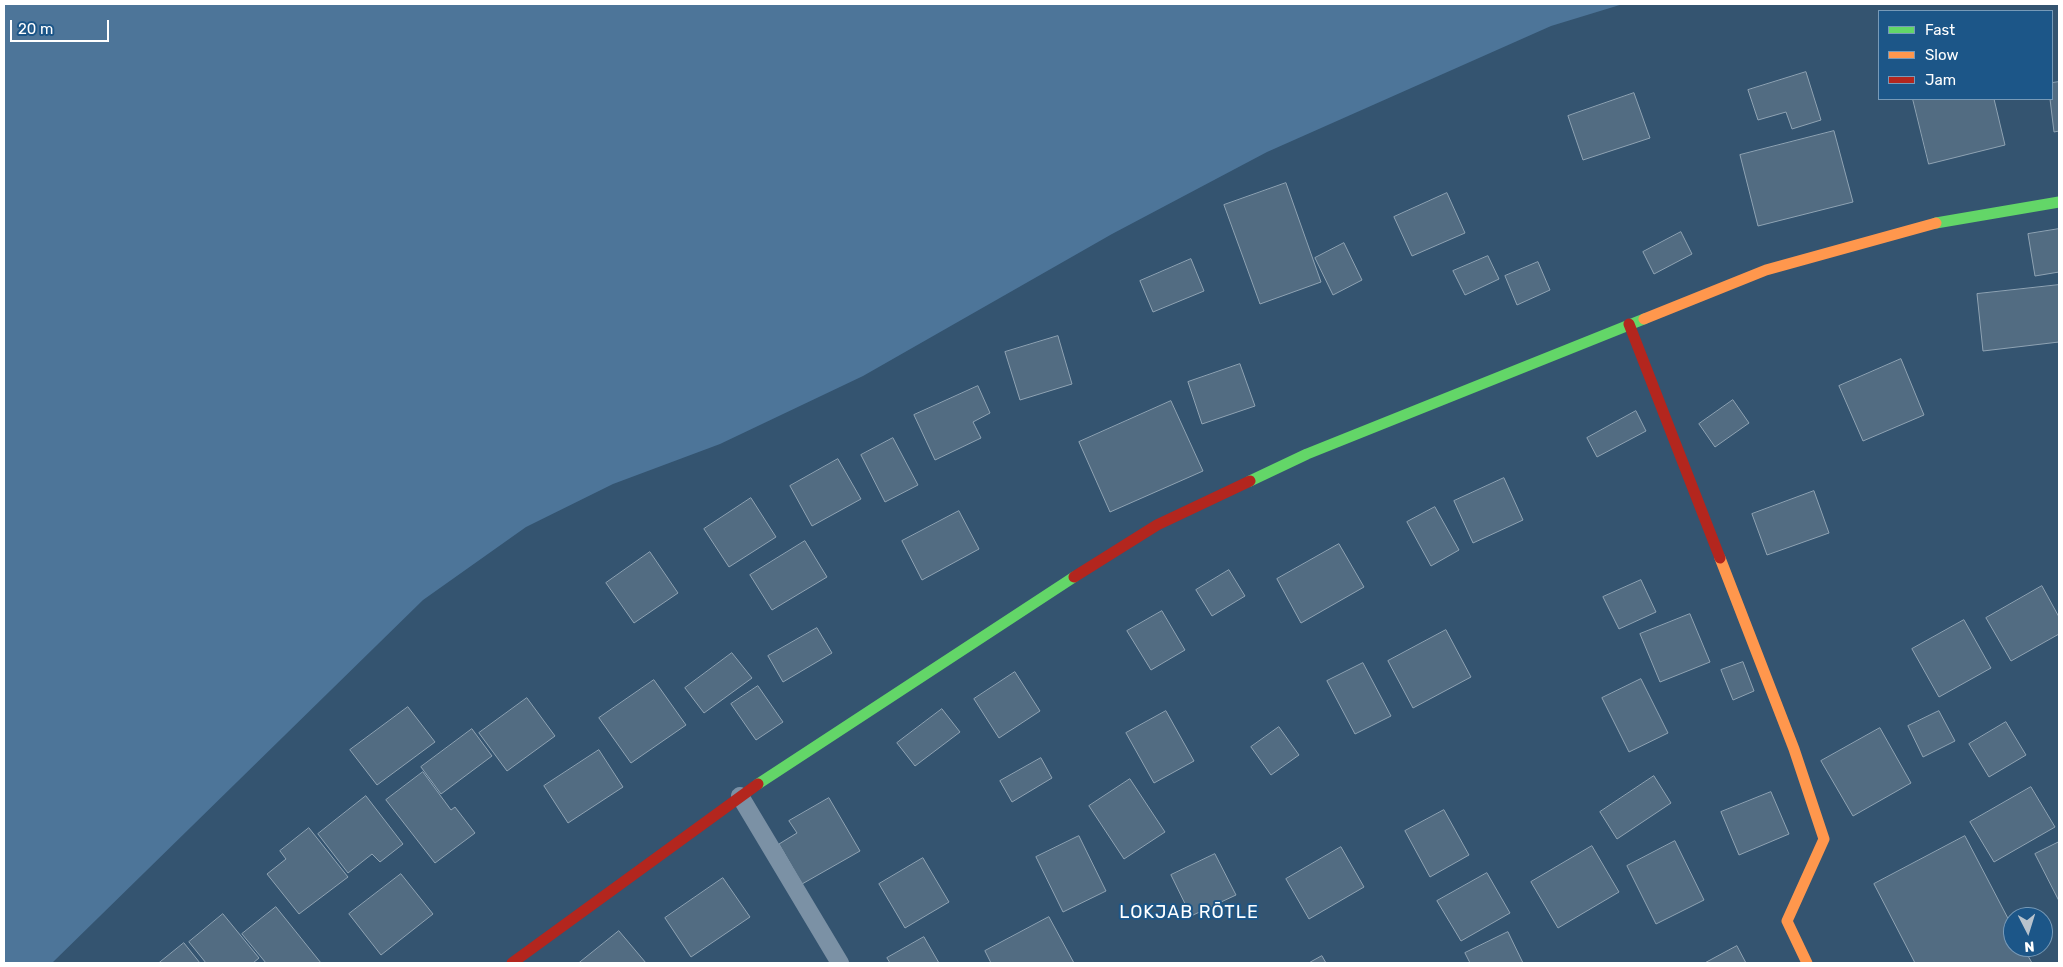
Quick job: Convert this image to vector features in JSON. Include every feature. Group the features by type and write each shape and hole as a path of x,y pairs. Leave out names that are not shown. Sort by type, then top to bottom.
{"street":[{"path":"512,963 740,796 1036,601 1157,525 1307,454 1629,324 1776,268 1951,219 2059,202"},
{"path":"1629,324 1794,749 1824,839 1787,921 1807,963"}],"lane":[{"path":"740,796 840,963"}],"water":[{"path":"4,4 1623,4 1551,26 1267,152 1112,234 863,376 720,444 613,484 526,527 423,600 52,963 4,963"}],"building":[{"path":"1806,72 1821,120 1792,129 1786,112 1758,120 1748,90"},
{"path":"2059,82 2059,131 2054,132 2050,100 2053,100 2053,83"},
{"path":"1634,93 1650,138 1583,160 1568,116"},
{"path":"1913,100 1994,100 2005,145 1929,164"},
{"path":"1834,131 1853,202 1758,226 1740,155"},
{"path":"1286,183 1321,282 1260,304 1224,205"},
{"path":"1447,193 1465,233 1412,256 1394,217"},
{"path":"2059,229 2059,272 2035,276 2028,234"},
{"path":"1681,232 1692,254 1654,274 1643,252"},
{"path":"1344,243 1362,280 1333,295 1315,258"},
{"path":"1488,256 1499,279 1465,295 1453,271"},
{"path":"1191,259 1204,291 1153,312 1140,281"},
{"path":"1538,262 1550,290 1517,305 1505,276"},
{"path":"2059,285 2059,342 1983,351 1977,294"},
{"path":"1058,336 1072,384 1020,400 1005,352"},
{"path":"1901,359 1924,415 1863,441 1839,386"},
{"path":"1240,364 1255,406 1202,424 1188,382"},
{"path":"978,386 990,413 973,422 981,438 935,460 914,415"},
{"path":"1733,400 1749,423 1715,447 1699,424"},
{"path":"1171,401 1203,471 1110,512 1079,442"},
{"path":"1636,411 1646,431 1597,457 1587,438"},
{"path":"893,438 918,485 885,502 861,455"},
{"path":"838,459 861,499 812,526 790,486"},
{"path":"1504,478 1523,520 1473,543 1454,501"},
{"path":"1814,491 1829,533 1767,555 1752,514"},
{"path":"751,498 776,537 729,567 704,529"},
{"path":"1435,507 1459,550 1431,566 1407,522"},
{"path":"959,511 979,549 922,580 902,541"},
{"path":"805,541 827,577 772,610 750,575"},
{"path":"1339,544 1364,587 1301,623 1277,579"},
{"path":"650,552 678,593 634,623 606,583"},
{"path":"1229,570 1245,596 1212,616 1196,590"},
{"path":"1641,580 1656,612 1619,629 1603,597"},
{"path":"2042,586 2059,617 2059,634 2011,661 1986,618"},
{"path":"1162,611 1185,650 1151,670 1127,631"},
{"path":"1690,614 1710,662 1660,682 1640,634"},
{"path":"1964,620 1991,668 1939,697 1912,649"},
{"path":"817,628 832,653 783,682 768,656"},
{"path":"1446,630 1471,677 1413,708 1388,661"},
{"path":"732,653 752,678 704,713 685,688"},
{"path":"1743,662 1754,691 1733,700 1721,670"},
{"path":"1363,663 1391,716 1355,734 1327,681"},
{"path":"1015,672 1040,711 999,738 974,699"},
{"path":"1641,679 1668,733 1629,752 1602,698"},
{"path":"654,680 686,725 631,763 599,718"},
{"path":"758,686 783,722 756,740 731,704"},
{"path":"527,698 555,736 507,771 479,733"},
{"path":"408,707 435,742 377,785 350,750"},
{"path":"942,709 960,732 915,766 897,743"},
{"path":"1166,711 1194,761 1154,783 1126,733"},
{"path":"1939,711 1955,741 1923,757 1908,726"},
{"path":"2006,722 2026,755 1989,777 1969,744"},
{"path":"1279,727 1299,755 1271,775 1251,747"},
{"path":"1880,728 1911,783 1853,816 1821,761"},
{"path":"472,729 492,756 441,794 421,767"},
{"path":"599,750 623,787 568,823 544,786"},
{"path":"1041,758 1052,778 1012,802 1000,781"},
{"path":"423,772 451,810 455,807 475,833 435,863 386,800"},
{"path":"1654,776 1671,803 1617,839 1600,812"},
{"path":"1130,779 1165,832 1124,859 1089,806"},
{"path":"2031,787 2055,827 1994,862 1970,822"},
{"path":"1771,792 1789,834 1739,855 1721,812"},
{"path":"366,796 403,844 380,862 372,854 348,873 318,834"},
{"path":"829,798 860,851 802,884 779,844 797,833 789,821"},
{"path":"1444,810 1469,855 1430,877 1405,831"},
{"path":"309,828 348,877 299,914 267,874 286,859 280,851"},
{"path":"1079,836 1106,891 1063,912 1036,857"},
{"path":"1965,836 2003,909 2003,957 2029,957 2032,963 1915,963 1874,884"},
{"path":"1675,841 1704,900 1656,924 1627,866"},
{"path":"2059,842 2059,901 2035,854"},
{"path":"1592,846 1619,892 1558,928 1531,882"},
{"path":"1341,847 1364,887 1309,919 1286,879"},
{"path":"1215,854 1236,895 1191,916 1171,875"},
{"path":"923,858 949,902 905,928 879,884"},
{"path":"1487,873 1510,913 1461,941 1437,901"},
{"path":"401,874 433,914 381,955 349,914"},
{"path":"723,878 750,917 691,957 665,918"},
{"path":"276,907 321,963 266,963 242,934"},
{"path":"223,914 259,958 253,963 206,963 189,942"},
{"path":"1049,917 1074,963 991,963 985,951"},
{"path":"619,931 646,963 579,963"},
{"path":"1508,932 1523,963 1470,963 1465,953"},
{"path":"924,937 939,963 890,963 887,958"},
{"path":"184,943 200,963 159,963"},
{"path":"1737,946 1746,963 1705,963"},
{"path":"1322,956 1326,963 1309,963"}],"traffic: fast":[{"path":"1936,223 2059,202"},
{"path":"1250,481 1307,454 1644,319"},
{"path":"758,784 1074,577"}],"traffic: slow":[{"path":"1644,319 1766,270 1936,223"},
{"path":"1720,558 1794,749 1824,839 1787,921 1807,963"}],"traffic: jam":[{"path":"1629,324 1720,558"},
{"path":"1074,577 1157,525 1250,481"},
{"path":"512,963 758,784"}],"district":[{"name":"LOKJAB RŌTLE","path":"1189,913"}]}
